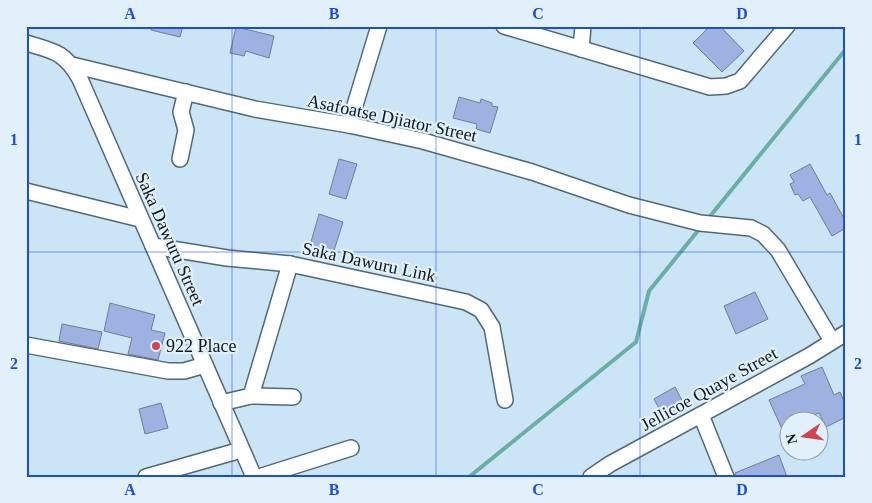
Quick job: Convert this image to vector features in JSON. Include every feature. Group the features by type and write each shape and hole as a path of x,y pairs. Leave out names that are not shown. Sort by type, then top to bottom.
{"street":[{"path":"349,125 379,26"},
{"path":"504,26 710,87 726,86 740,81 787,26"},
{"path":"581,50 583,26"},
{"name":"Saka Dawuru Street","path":"26,43 53,50 64,57 72,65 80,79 254,477"},
{"name":"Asafoatse Djiator Street","path":"72,65 255,109 349,125 423,141 493,160 629,205 700,223 751,228 763,234 778,250 832,341"},
{"path":"180,159 186,130 181,112 186,92"},
{"path":"26,191 140,219"},
{"name":"Saka Dawuru Link","path":"153,246 227,258 290,264 466,302 481,310 492,327 505,400"},
{"path":"252,396 290,264"},
{"name":"Jellicoe Quaye Street","path":"591,477 610,464 809,356 846,333"},
{"path":"26,345 168,371 184,370 205,365"},
{"path":"222,403 252,396 293,397"},
{"path":"701,415 726,477"},
{"path":"259,477 351,448"},
{"path":"146,477 241,450"}],"building":[{"path":"152,26 183,26 180,37 151,30"},
{"path":"710,26 720,26 744,51 722,72 693,43"},
{"path":"236,27 274,36 269,58 246,51 244,56 230,53"},
{"path":"459,97 480,103 481,99 492,103 492,106 498,107 490,133 476,129 477,124 453,118"},
{"path":"339,159 357,164 346,199 329,194"},
{"path":"810,164 827,195 830,193 846,222 846,228 832,236 810,197 803,201 798,194 795,195 790,184 794,182 790,175"},
{"path":"319,214 343,222 332,257 309,249"},
{"path":"755,292 768,319 736,334 724,306"},
{"path":"110,303 155,315 151,330 165,333 158,360 128,354 132,338 104,331"},
{"path":"62,324 102,332 98,349 59,341"},
{"path":"822,367 834,395 840,392 846,406 846,417 830,425 830,410 780,410 780,425 769,400 805,384 801,376"},
{"path":"675,387 686,408 665,420 654,399"},
{"path":"161,403 168,428 145,434 139,409"},
{"path":"779,455 787,477 735,477 735,473"}],"waterway":[{"path":"707,220 846,49"},
{"path":"469,477 636,342 649,291 701,227"}],"place":[{"name":"922 Place","path":"156,346"}]}
